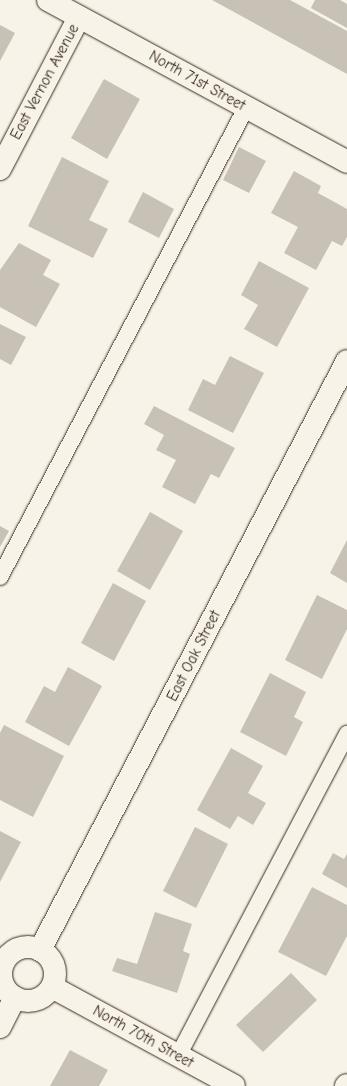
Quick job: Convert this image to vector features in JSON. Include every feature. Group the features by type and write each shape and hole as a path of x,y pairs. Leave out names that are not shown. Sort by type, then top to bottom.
{"street":[{"name":"North 71st Street","path":"48,0 347,162"},
{"name":"East Vernon Avenue","path":"0,169 79,17"},
{"name":"East Oak Street","path":"40,950 347,361"},
{"path":"19,949 40,950 53,966 52,986 36,1000 15,998 2,982 2,961 19,949"},
{"name":"North 70th Street","path":"52,986 234,1086"},
{"path":"0,1027 15,998"}],"lane":[{"path":"0,577 246,108"},
{"path":"178,1056 347,734"}],"building":[{"path":"212,0 290,0 347,31 347,74"},
{"path":"315,0 340,0 347,4 347,28 311,8"},
{"path":"0,25 15,33 0,61"},
{"path":"104,79 140,99 107,159 71,138"},
{"path":"239,147 266,161 249,193 223,180"},
{"path":"62,157 109,181 89,220 108,229 93,258 28,226"},
{"path":"294,171 321,186 318,193 347,209 347,237 342,246 332,241 316,270 284,253 298,227 271,213"},
{"path":"143,192 174,209 159,238 128,222"},
{"path":"19,243 51,260 43,275 60,284 36,327 0,307 0,270"},
{"path":"259,261 309,288 277,347 244,329 258,305 241,295"},
{"path":"0,324 26,337 11,365 0,359"},
{"path":"230,356 264,373 233,433 188,410 203,379 215,385"},
{"path":"154,406 235,448 219,478 211,474 195,504 162,487 176,460 156,450 164,435 144,424"},
{"path":"150,512 183,531 150,590 117,571"},
{"path":"0,526 9,531 0,547"},
{"path":"347,540 347,583 330,573"},
{"path":"113,583 146,601 114,661 81,643"},
{"path":"317,595 347,610 347,629 322,679 285,660"},
{"path":"68,667 102,686 69,746 25,722 44,686 55,692"},
{"path":"270,673 306,692 294,717 303,722 286,756 240,732"},
{"path":"4,725 64,756 33,817 0,800 0,733"},
{"path":"231,748 263,766 248,793 266,803 253,825 238,816 230,829 197,810"},
{"path":"195,827 228,844 196,908 163,891"},
{"path":"0,831 21,842 0,882"},
{"path":"333,853 344,859 347,854 347,888 322,874"},
{"path":"312,887 347,905 347,936 326,976 278,952"},
{"path":"155,912 192,924 183,951 190,954 177,993 112,971 117,958 137,964"},
{"path":"291,973 317,1000 263,1052 236,1025"},
{"path":"70,1050 108,1070 99,1086 50,1086"}]}
